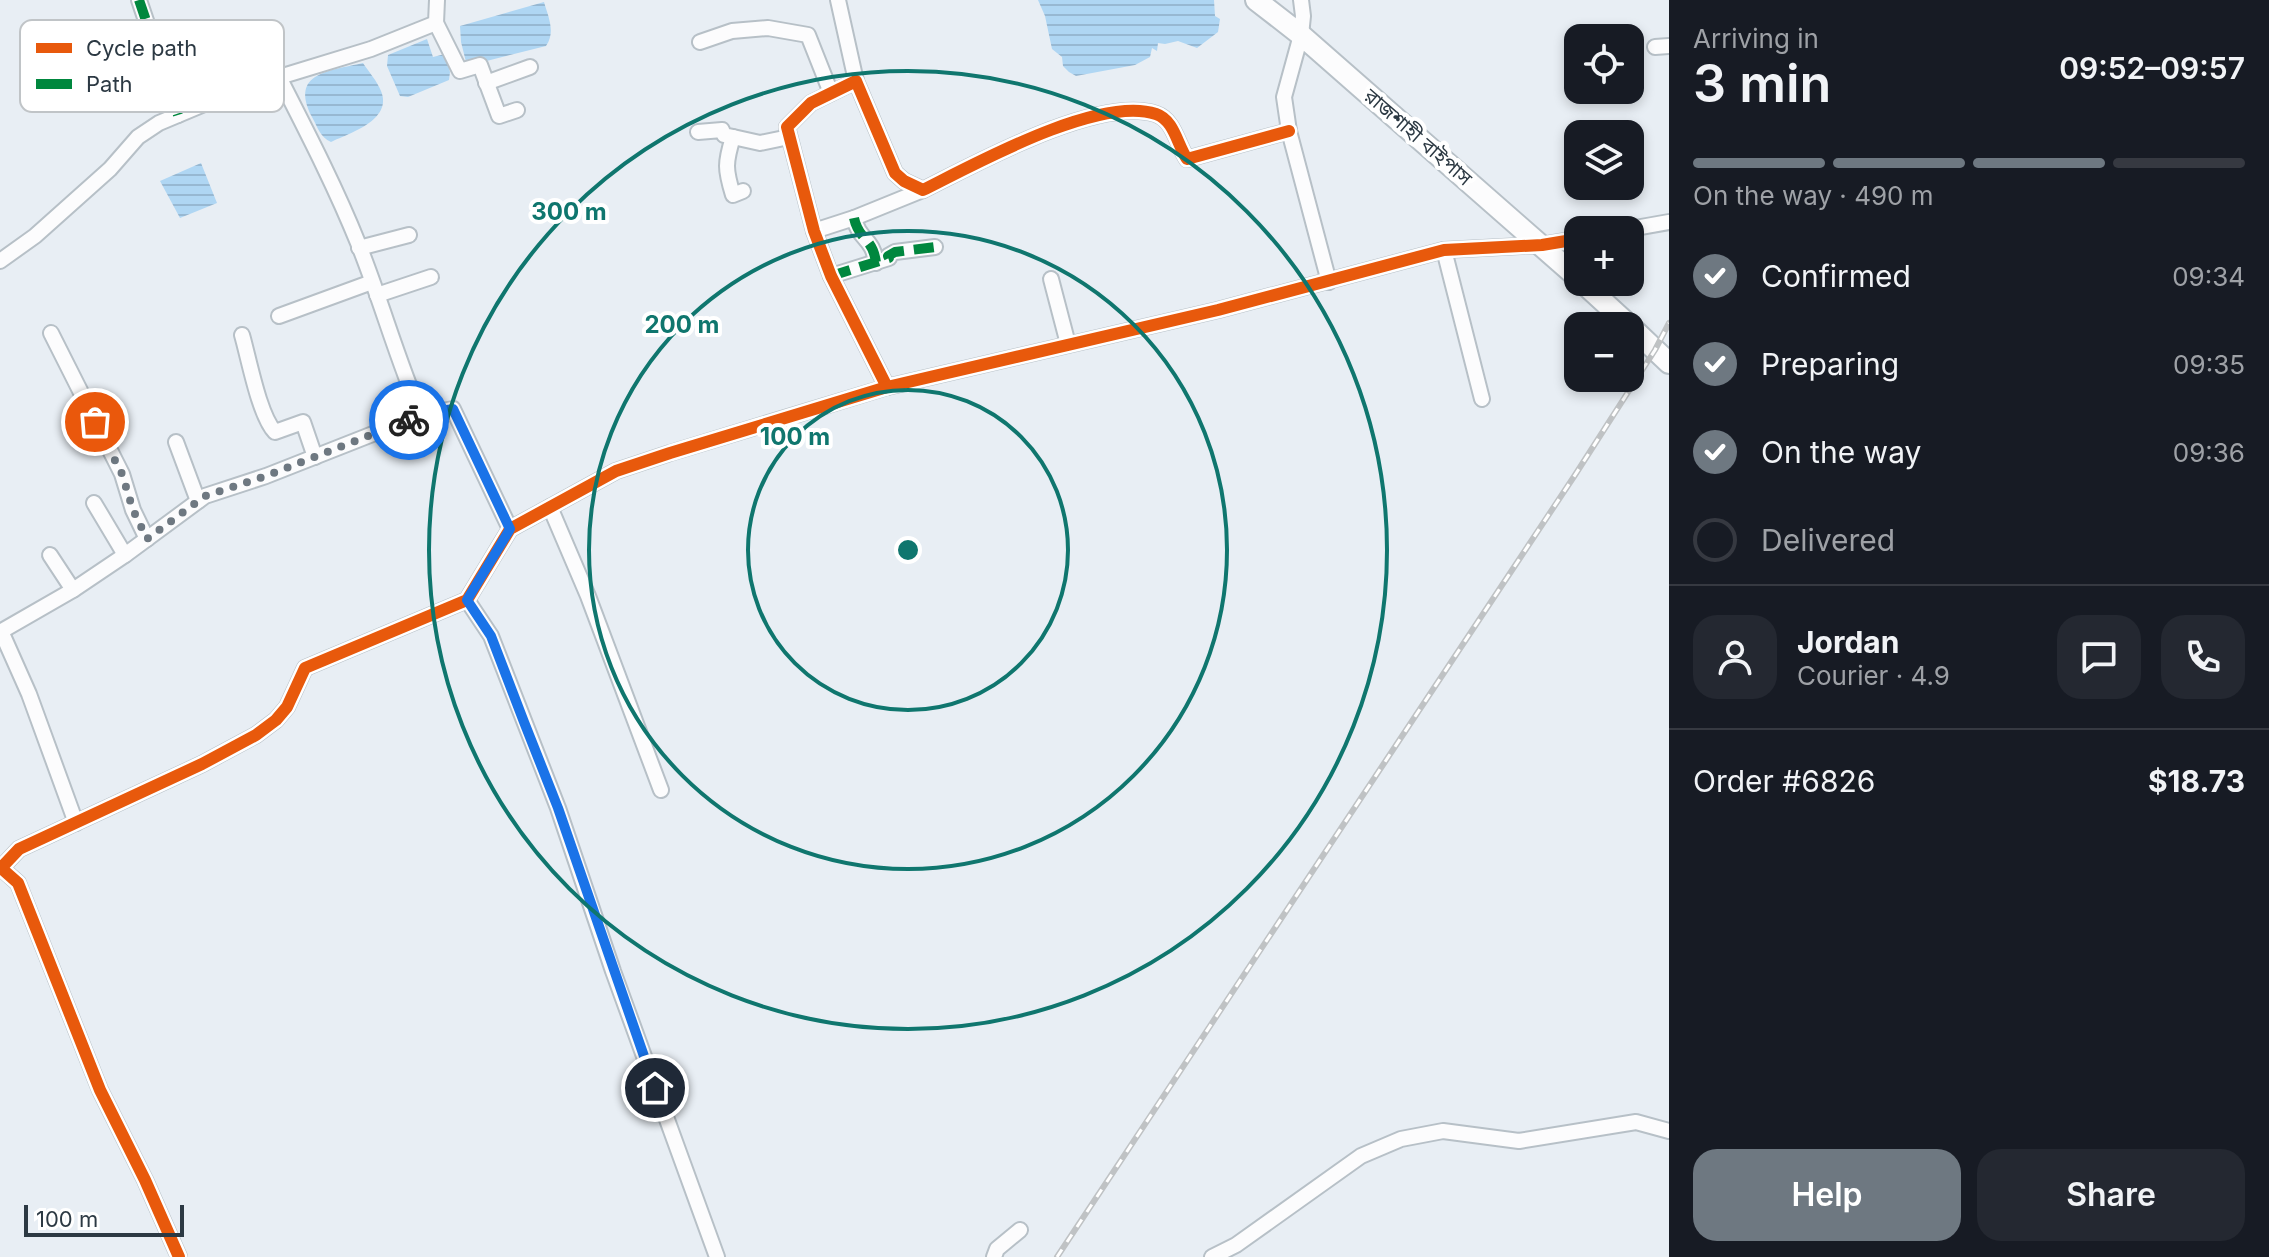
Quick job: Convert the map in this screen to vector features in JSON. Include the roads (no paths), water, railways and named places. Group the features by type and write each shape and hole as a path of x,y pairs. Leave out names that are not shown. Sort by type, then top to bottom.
{"highway":[{"name":"রাজশাহী বাইপাস","path":"1256,0 1301,35 1564,265"},
{"name":"রাজশাহী বাইপাস","path":"1597,296 1615,312"},
{"name":"রাজশাহী বাইপাস","path":"1644,339 1669,363"}],"street":[{"path":"139,0 146,20"},
{"path":"437,0 436,23 460,71 480,65 499,116 517,110"},
{"path":"838,0 856,81 895,173 923,190"},
{"path":"1301,0 1301,35 1284,97 1289,131 1329,282"},
{"path":"284,75 371,49 436,23"},
{"path":"700,42 732,31 768,28 808,35 831,93"},
{"path":"486,83 530,67"},
{"path":"856,81 811,103 787,127 814,231 831,276 887,387"},
{"path":"284,87 320,156 359,248 421,415"},
{"path":"0,261 35,236 110,169 138,137 159,123 185,112"},
{"path":"814,231 923,190 1028,138 1102,114 1158,114 1173,129 1187,159 1289,131"},
{"path":"698,132 722,130 724,135 760,143 789,137"},
{"path":"733,137 725,172 733,195 743,191"},
{"path":"854,218 857,232 873,246 876,263"},
{"path":"1644,226 1669,222"},
{"path":"359,248 409,235"},
{"path":"179,1257 100,1090 18,883 1,868 19,849 202,764 256,735 287,707 305,668 467,600 510,529 616,471 887,387 1218,310 1444,250 1564,241"},
{"path":"831,276 876,263 895,252 935,247"},
{"path":"1444,250 1482,399"},
{"path":"279,316 374,289 431,277"},
{"path":"1051,279 1068,344"},
{"path":"51,333 122,474 133,510 147,539"},
{"path":"242,335 270,426 275,432 303,422 315,457"},
{"path":"76,823 29,694 0,631 73,590 205,496 421,415 453,409 510,529"},
{"path":"176,442 198,501"},
{"path":"94,503 125,555"},
{"path":"550,507 619,676 661,790"},
{"path":"50,555 73,590"},
{"path":"467,600 491,636 558,808 613,971 717,1257"},
{"path":"1212,1257 1236,1245 1361,1156 1401,1139 1443,1131 1519,1141 1636,1122 1669,1131"},
{"path":"994,1257 997,1249 1020,1230"}],"water":[{"path":"1038,0 1214,0 1215,16 1220,19 1218,32 1197,48 1178,41 1158,43 1157,51 1152,48 1150,57 1135,65 1076,76 1063,66 1062,57 1052,49"},
{"path":"544,2 551,30 546,46 467,66 460,26"},
{"path":"427,39 433,57 445,54 449,80 408,97 400,96 387,66 388,55"},
{"path":"363,63 381,91 381,110 368,124 331,142 322,135 306,102 309,82 326,72"},
{"path":"201,163 217,203 180,218 160,181"}],"railway":[{"path":"1057,1257 1575,475 1669,323"}]}
